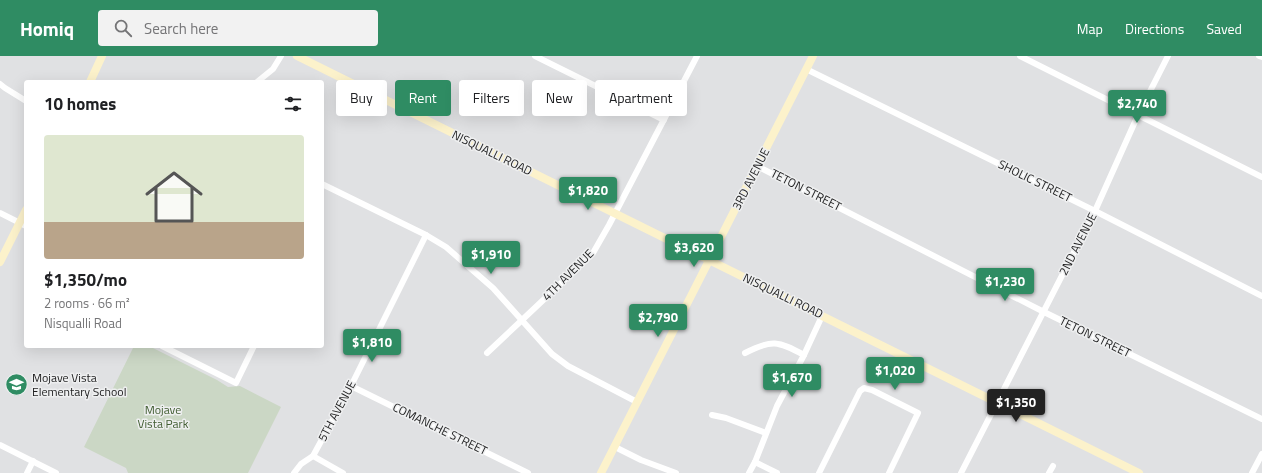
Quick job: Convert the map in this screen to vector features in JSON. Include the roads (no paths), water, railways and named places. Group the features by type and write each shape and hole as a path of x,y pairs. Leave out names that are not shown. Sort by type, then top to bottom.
{"main road":[{"path":"91,80 102,56"},
{"name":"NISQUALLI ROAD","path":"297,56 1137,472"},
{"name":"3RD AVENUE","path":"602,473 813,56"},
{"path":"0,262 23,224"}],"street":[{"path":"259,80 273,69 281,56"},
{"path":"535,56 664,120"},
{"name":"4TH AVENUE","path":"487,353 593,253 697,56"},
{"path":"1020,56 1262,177"},
{"name":"2ND AVENUE","path":"961,473 1095,211 1138,115 1168,56"},
{"name":"SHOLIC STREET","path":"806,69 1095,211 1262,296"},
{"path":"0,84 24,100"},
{"name":"TETON STREET","path":"757,166 1044,312 1262,419"},
{"path":"324,185 426,235 446,247 493,288 552,354 568,366 637,402"},
{"path":"0,213 23,224"},
{"name":"5TH AVENUE","path":"294,473 302,464 313,456 351,386 426,235"},
{"path":"749,473 755,462 776,406 804,355 822,316"},
{"path":"745,353 759,346 771,343 785,345 804,355"},
{"path":"166,348 236,383 253,348"},
{"name":"COMANCHE STREET","path":"351,386 528,473"},
{"path":"819,473 860,391 864,388 872,390 918,413 889,473"},
{"path":"712,415 726,418 766,433"},
{"path":"0,445 56,473"},
{"path":"615,447 641,460 676,473"},
{"path":"1252,473 1262,454"},
{"path":"313,456 343,473"},
{"path":"27,473 33,461"},
{"path":"755,462 777,473"},
{"path":"1049,473 1053,466"}],"place":[{"name":"Mojave Vista Elementary School","path":"16,385"}],"park label":[{"name":"Mojave Vista Park","path":"163,417"}]}
